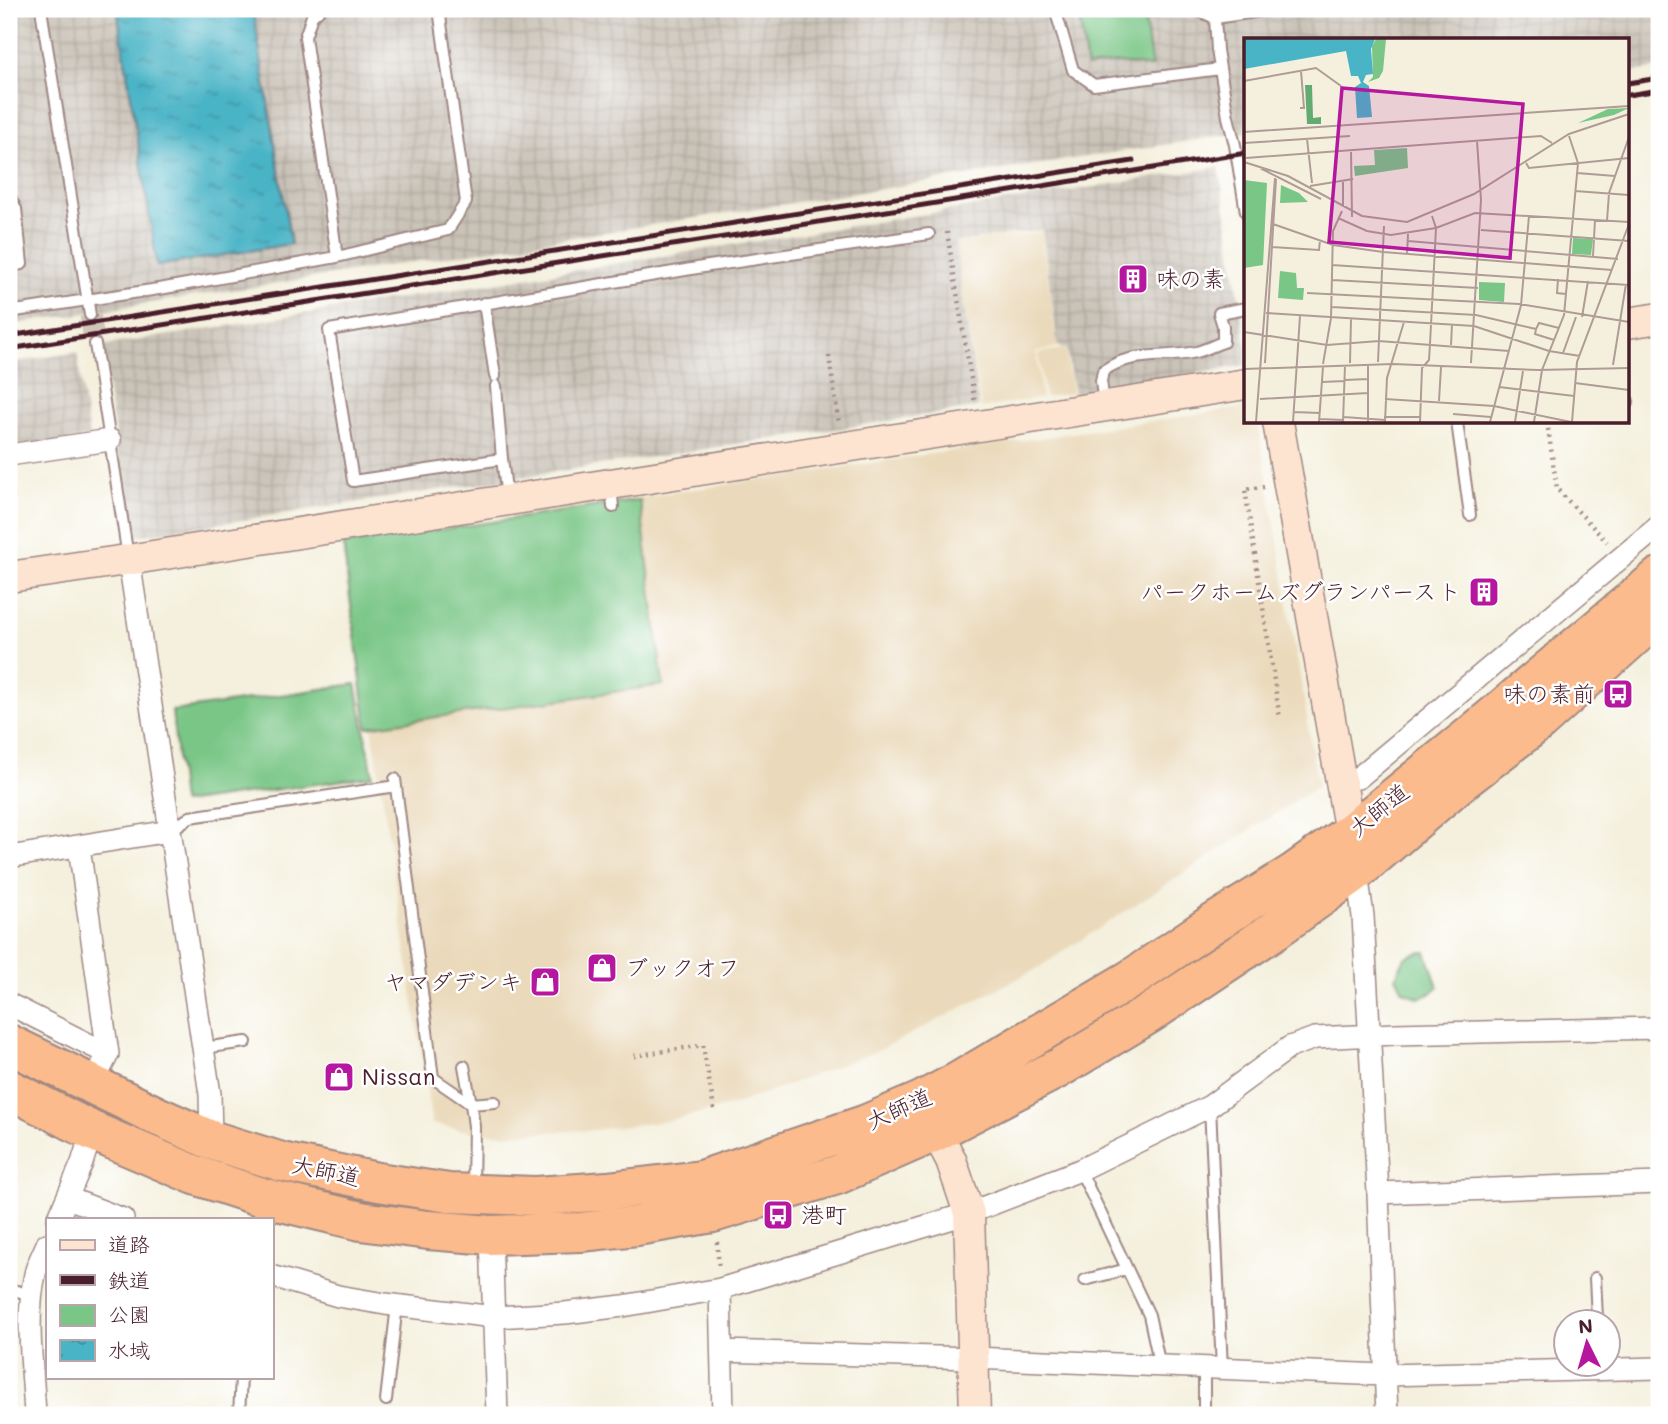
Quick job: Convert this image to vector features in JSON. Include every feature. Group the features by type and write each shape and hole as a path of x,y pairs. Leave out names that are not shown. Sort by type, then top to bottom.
{"highway":[{"name":"大師道","path":"9,1090 92,1131 195,1175 265,1198 361,1221 428,1230 491,1235 638,1226 713,1213 837,1175 928,1116 959,1081 1131,979 1350,834 1659,577"},
{"name":"大師道","path":"9,1044 97,1068 211,1140 282,1162 378,1182 449,1194 536,1196 701,1180 864,1125 928,1116 1059,1068 1149,1014 1357,872 1457,785 1540,721 1659,614"}],"street":[{"path":"1630,323 1659,318"},
{"path":"9,577 507,500 612,495 1104,406 1244,384"},
{"path":"1278,424 1363,916 1387,1415"},
{"path":"9,455 110,440"},
{"path":"1359,778 1659,526"},
{"path":"129,560 210,1094 211,1140 195,1175"},
{"path":"9,857 170,831"},
{"path":"9,1004 97,1068 108,1054 79,847"},
{"path":"273,1277 338,1296 494,1317 623,1306 720,1289 969,1213 1080,1170 1210,1106 1290,1047 1315,1038 1659,1028"},
{"path":"928,1116 951,1160 969,1213 975,1415"},
{"path":"58,1218 82,1163 92,1131"},
{"path":"1378,1193 1659,1183"},
{"path":"68,1198 120,1218"},
{"path":"491,1235 497,1415"},
{"path":"35,1415 35,1318 32,1295 35,1271 46,1246"},
{"path":"720,1289 723,1415"},
{"path":"722,1351 974,1358 1385,1375 1552,1369"},
{"path":"1622,1367 1659,1368"}],"lane":[{"path":"41,9 90,314"},
{"path":"320,9 312,16 305,37 337,257"},
{"path":"9,312 165,288 337,257 448,230 466,202 439,9"},
{"path":"1055,9 1073,70 1094,85 1220,69"},
{"path":"1195,9 1218,13 1275,9"},
{"path":"1218,13 1220,69 1244,200"},
{"path":"9,195 16,209 22,264 9,266"},
{"path":"502,459 353,481 329,330 709,266 929,234"},
{"path":"484,303 496,381 507,500"},
{"path":"1104,406 1101,381 1103,371 1115,363 1138,357 1196,352 1223,342 1223,326 1219,313 1244,308"},
{"path":"95,344 129,560"},
{"path":"1457,424 1469,515"},
{"path":"170,831 190,817 396,783 433,1078 471,1104 495,1102"},
{"path":"203,1048 246,1042"},
{"path":"464,1066 474,1126 473,1194"},
{"path":"1204,1415 1213,1368 1210,1106"},
{"path":"1080,1170 1149,1315 1160,1366"},
{"path":"1085,1280 1127,1269"},
{"path":"1595,1278 1596,1308"},
{"path":"9,1289 32,1295"},
{"path":"386,1400 397,1305"},
{"path":"239,1415 241,1378"}],"path":[{"path":"947,228 976,410"},
{"path":"829,356 840,432"},
{"path":"1547,424 1557,489 1622,558"},
{"path":"1271,485 1245,489 1280,719"},
{"path":"634,1056 703,1045 714,1110"},
{"path":"713,1213 720,1289"}],"shaded area":[{"path":"44,9 1659,9 1659,68 1630,73 1630,38 1244,38 1244,132 9,325 9,13"},
{"path":"1219,167 1244,332 1244,365 1074,394 1066,348 1058,347 1042,230 955,243 979,407 131,537 101,346"},
{"path":"1041,232 1057,347 1036,352 1042,398 981,408 955,244"},
{"path":"1065,349 1072,393 1045,397 1038,353"},
{"path":"77,352 89,437 9,450 9,363"},
{"path":"1244,407 1244,424 1258,424 1318,786 1036,969 880,1050 734,1105 667,1121 593,1130 504,1134 474,1132 432,1124 344,543"}],"green space":[{"path":"1078,9 1143,9 1152,67 1117,63 1087,67"},
{"path":"640,500 663,685 367,727 343,544"},
{"path":"356,684 373,776 182,803 172,711"},
{"path":"1426,952 1438,987 1430,994 1418,998 1403,991 1396,977 1409,955"}],"water":[{"path":"117,9 253,9 291,244 157,266"}],"tunnel":[{"path":"90,315 95,344"}],"railway":[{"path":"1630,83 1659,78"},
{"path":"1630,95 1659,90"},
{"path":"9,349 1244,153"},
{"path":"9,336 1133,161"}],"place":[{"name":"味の素","path":"1133,279"},
{"name":"パークホームズグランパースト","path":"1484,592"},
{"name":"味の素前","path":"1618,694"},
{"name":"ブックオフ","path":"602,968"},
{"name":"ヤマダデンキ","path":"545,982"},
{"name":"Nissan","path":"339,1077"},
{"name":"港町","path":"778,1215"}]}
